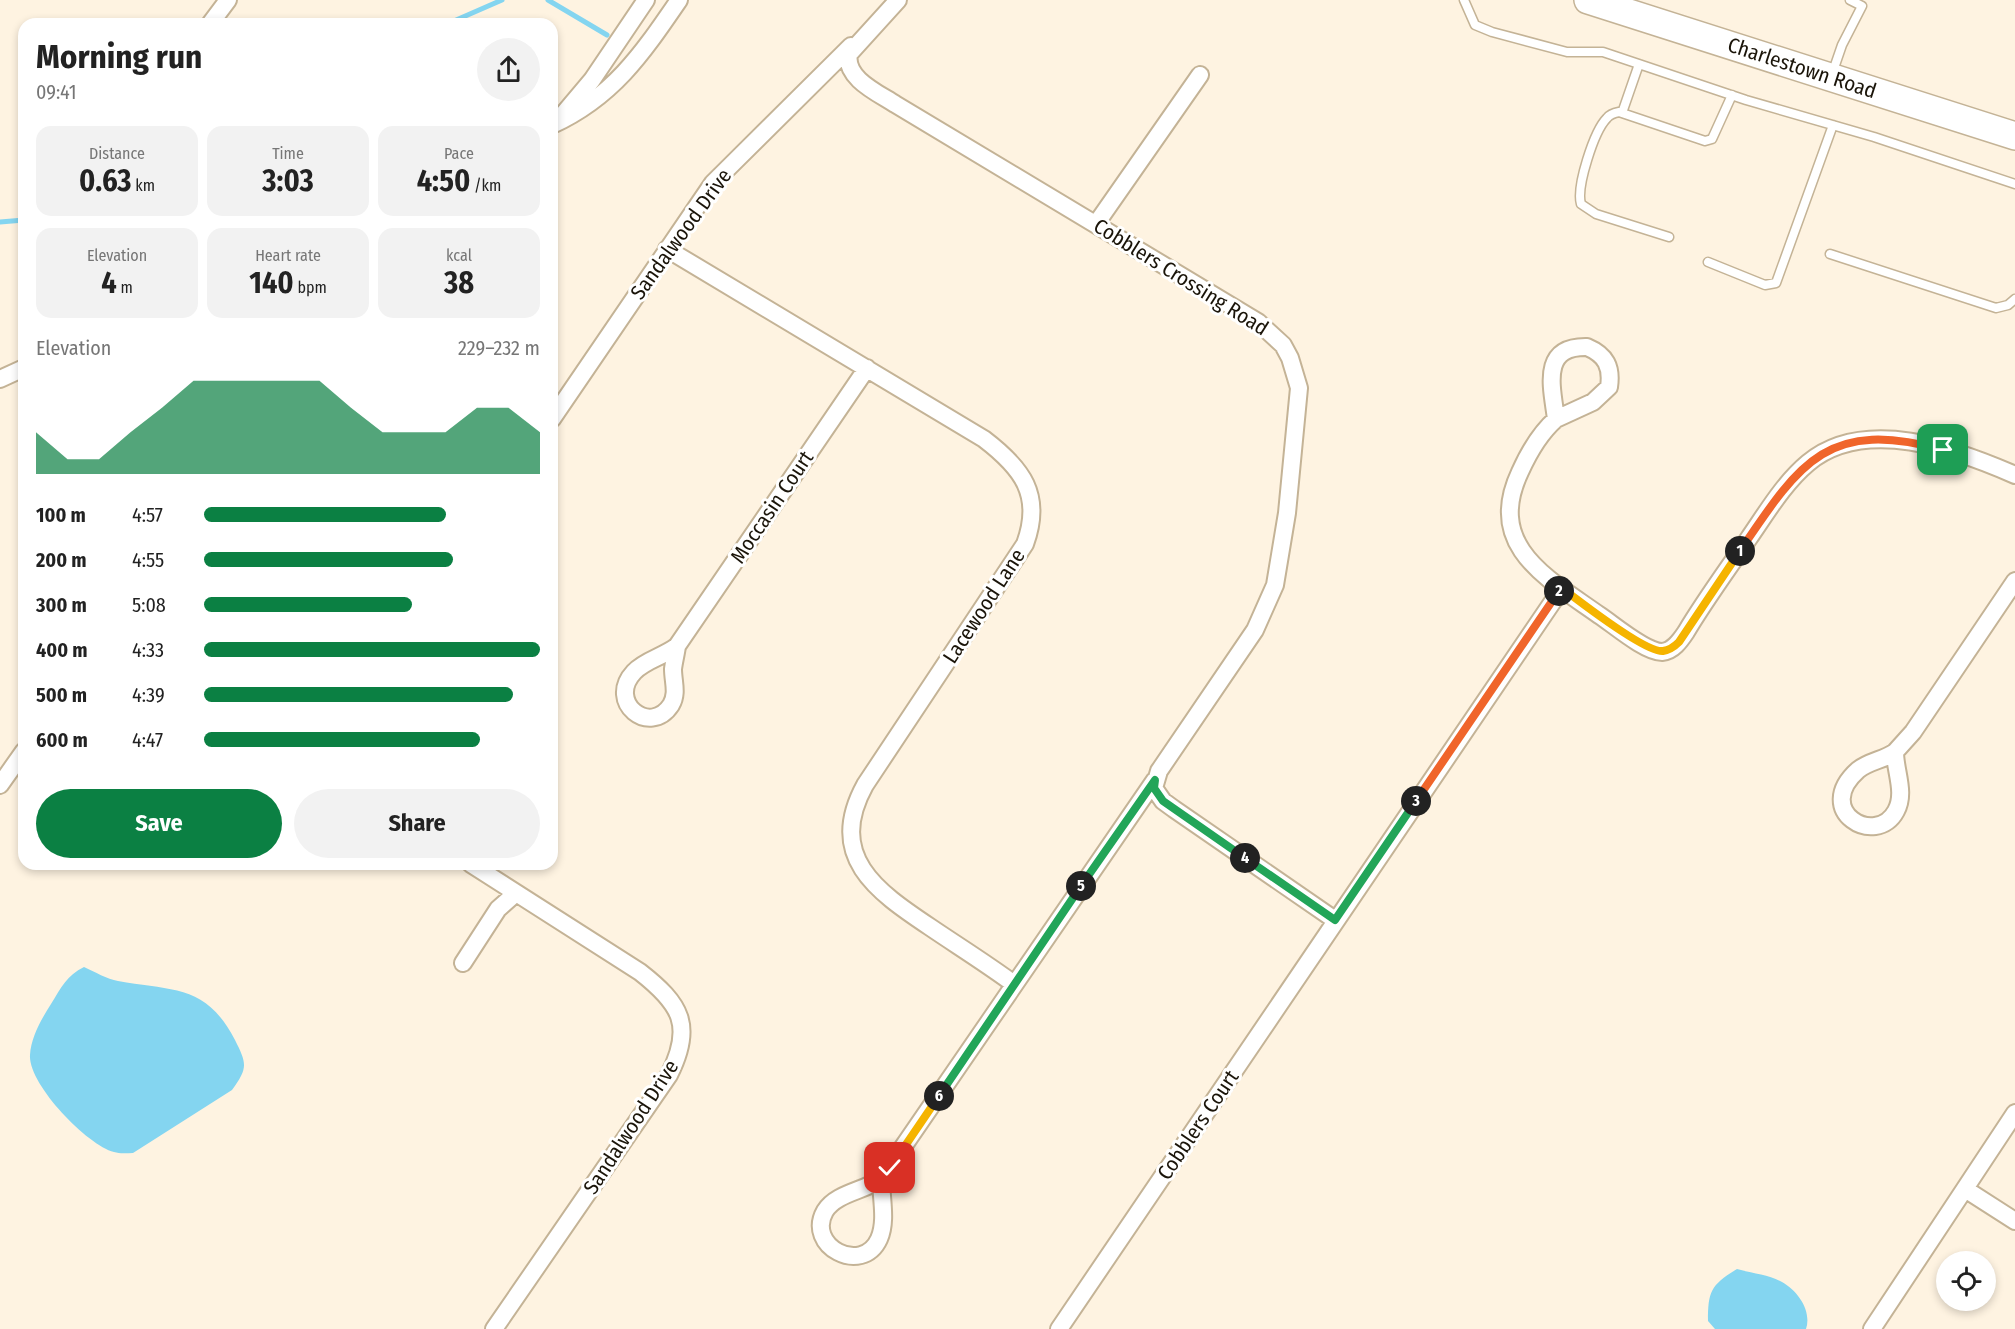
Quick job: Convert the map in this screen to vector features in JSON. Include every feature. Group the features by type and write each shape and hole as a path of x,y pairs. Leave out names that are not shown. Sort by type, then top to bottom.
{"main road":[{"name":"Charlestown Road","path":"1588,0 2015,136"}],"street":[{"path":"214,18 228,0"},
{"path":"558,119 592,80 645,0"},
{"path":"558,122 574,116 617,83 647,47 679,0"},
{"name":"Cobblers Crossing Road","path":"880,1179 1155,780 1255,630 1270,601 1287,513 1299,388 1293,366 1282,345 1258,322 895,104 855,76 847,62 849,54 898,0"},
{"name":"Sandalwood Drive","path":"558,410 667,249 727,168 882,16"},
{"path":"1096,224 1200,75"},
{"name":"Lacewood Lane","path":"667,249 999,450 1023,478 1032,510 1031,527 1025,544 865,785 857,800 850,829 856,858 872,885 913,916 1014,984"},
{"path":"1556,419 1551,380 1556,359 1569,348 1587,347 1596,351 1609,365 1609,387 1593,402 1556,419 1541,434 1515,483 1509,513 1511,529 1525,557 1562,588 1642,645 1662,652 1672,649 1686,632 1769,508 1794,475 1826,451 1862,439 1902,440 1943,450 2015,475"},
{"name":"Moccasin Court","path":"677,646 867,368"},
{"path":"0,378 18,370"},
{"path":"1895,752 1900,792 1896,812 1879,826 1869,827 1858,824 1844,812 1840,802 1846,783 1859,769 1895,752 1913,732 2015,581"},
{"path":"1155,780 1154,788 1163,801 1335,920 1562,588"},
{"path":"0,785 18,760"},
{"name":"Sandalwood Drive","path":"480,870 640,972 666,992 680,1016 683,1029 682,1044 669,1075 494,1329"},
{"path":"463,963 498,909 516,893"},
{"name":"Cobblers Court","path":"1059,1329 1335,920"},
{"path":"1872,1329 2015,1113"},
{"path":"880,1179 882,1227 873,1248 855,1257 844,1256 825,1242 822,1221 826,1210 835,1201 870,1187 880,1179"},
{"path":"1965,1189 2015,1221"}],"lane":[{"path":"1464,0 1475,25 1492,32 1566,52 1603,52 2015,184"},
{"path":"1831,78 1842,45 1862,6 1850,0"},
{"path":"1622,113 1639,64"},
{"path":"1669,237 1596,214 1581,204 1583,177 1596,137 1608,117 1622,113 1706,141 1716,135 1732,95"},
{"path":"1708,262 1765,285 1776,283 1833,125"},
{"path":"1830,254 1996,308 2008,305 2015,299"}],"water":[{"path":"84,967 114,980 172,989 200,999 224,1022 242,1055 243,1071 232,1090 133,1153 114,1152 89,1138 61,1112 49,1097 38,1081 30,1055 35,1035 61,987"},
{"path":"1737,1269 1766,1276 1788,1286 1798,1296 1805,1309 1806,1329 1715,1329 1708,1321 1710,1296 1716,1285"}],"waterway":[{"path":"461,18 502,0"},
{"path":"548,0 607,35"},
{"path":"0,222 18,220"}],"route":[{"path":"890,1168 1155,780 1154,788 1163,801 1335,920 1562,588 1642,645 1662,652 1672,649 1686,632 1769,508 1794,475 1810,461 1843,443 1862,439 1902,440 1943,450"}]}
